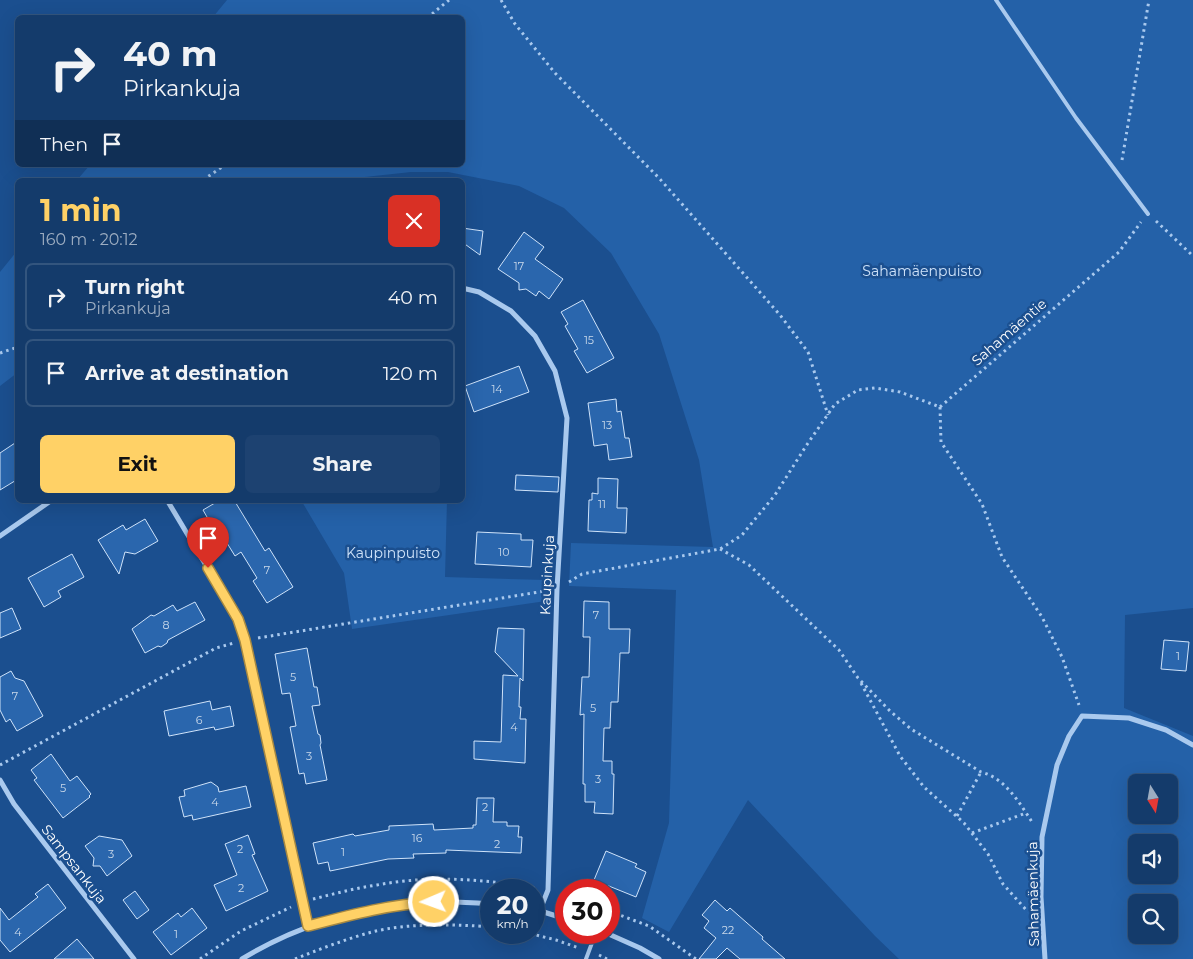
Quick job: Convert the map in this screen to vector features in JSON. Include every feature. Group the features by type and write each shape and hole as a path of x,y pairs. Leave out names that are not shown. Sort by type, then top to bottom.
{"street":[{"name":"Kaupinkuja","path":"465,289 479,292 511,311 535,336 555,371 566,418 557,589 548,890 545,898"},
{"path":"0,536 48,503"},
{"path":"169,503 238,619 245,640 308,926"},
{"path":"1082,716 1129,718 1166,730 1193,745"},
{"name":"Sahamäenkuja","path":"1046,959 1041,897 1042,837 1057,765 1069,736 1082,716"},
{"name":"Sampsankuja","path":"0,780 14,804 134,959"},
{"path":"242,959 308,926 362,911 405,903 480,903"},
{"path":"620,939 659,959"}],"lane":[{"path":"996,0 1076,118 1148,214"},
{"path":"586,959 592,944"}],"path":[{"path":"431,15 449,0"},
{"path":"501,0 515,24 555,73 659,178 780,314 808,352 828,416"},
{"path":"1120,176 1149,0"},
{"path":"206,178 223,167"},
{"path":"1148,214 1193,256"},
{"name":"Sahamäentie","path":"940,407 1119,252 1148,214"},
{"path":"0,353 15,348"},
{"path":"0,765 216,648 245,640 557,589 582,574 720,549 742,535 765,509 835,404 858,390 875,388 900,392 940,407 941,442 982,504 1002,557 1042,617 1062,657 1082,716"},
{"path":"720,549 749,565 839,650 858,678 900,756 924,787 957,816 972,833 988,854 1004,884 1044,930"},
{"path":"858,678 911,730 981,772 991,774 1014,795 1042,837"},
{"path":"957,816 981,772"},
{"path":"972,833 1026,813"},
{"path":"620,914 649,926 696,959"},
{"path":"295,959 320,948 373,932 422,926 480,926"},
{"path":"545,937 589,951 607,959"}],"green space":[{"name":"Sahamäenpuisto","path":"227,0 1193,0 1193,608 1125,615 1124,708 1193,736 1193,959 899,959 875,936 748,800 669,932 642,918 669,823 676,590 569,586 571,543 713,547 699,460 659,334 611,253 564,208 519,186 448,172 411,172 356,178 79,178 88,167 465,167 465,15 215,15"},
{"path":"15,253 15,375 0,386 0,272"},
{"name":"Kaupinpuisto","path":"303,503 447,503 445,577 545,580 546,601 352,629 344,573"}],"building":[{"path":"465,228 483,231 480,255 465,244"},
{"path":"524,232 544,247 535,259 563,279 549,299 539,291 536,296 526,289 519,290 519,283 498,269"},
{"path":"583,300 614,358 587,373 574,351 578,349 565,326 568,324 561,312"},
{"path":"519,366 529,392 474,412 465,386"},
{"path":"616,399 617,412 621,411 625,438 629,438 632,457 609,460 607,444 594,446 588,403"},
{"path":"15,443 15,481 0,490 0,453"},
{"path":"516,475 559,477 558,492 515,490"},
{"path":"598,478 618,479 617,508 627,508 626,533 588,531 589,500 592,500 592,493 598,494"},
{"path":"215,503 236,503 265,551 269,548 293,587 267,603 253,581 257,578 241,552 235,556 214,522 211,524 203,510"},
{"path":"145,519 158,541 135,554 125,552 119,574 98,540 123,525 126,530"},
{"path":"477,532 521,534 521,540 533,540 531,567 475,564"},
{"path":"72,554 84,577 58,591 61,597 44,607 28,578"},
{"path":"584,601 609,602 609,629 630,629 629,653 620,653 618,702 611,702 610,728 604,728 603,761 612,761 612,774 614,774 613,814 594,813 595,802 585,802 585,784 583,784 584,714 580,715 582,677 589,677 590,637 583,637"},
{"path":"195,602 205,620 168,640 161,647 158,646 145,653 132,629 151,615 154,616 173,605 177,611"},
{"path":"12,608 21,629 0,638 0,613"},
{"path":"498,628 524,629 523,681 520,678 519,707 521,707 520,719 526,719 525,763 474,759 474,741 501,742 503,675 518,676 495,652"},
{"path":"1164,640 1189,642 1186,671 1161,669"},
{"path":"307,648 314,687 317,687 320,705 312,706 318,734 320,735 320,745 327,780 306,784 304,773 299,774 290,727 296,726 290,693 282,694 275,654"},
{"path":"11,671 15,678 24,681 43,716 17,731 10,719 6,722 0,710 0,677"},
{"path":"210,701 212,710 230,706 234,726 215,730 214,727 169,736 164,711"},
{"path":"51,754 70,781 77,776 91,794 90,797 63,818 34,780 37,778 31,770"},
{"path":"211,782 218,787 219,792 246,786 251,807 193,820 192,815 184,817 179,797 185,796 184,790"},
{"path":"477,798 494,798 493,822 507,822 507,826 519,826 518,837 522,837 521,853 446,850 446,853 413,854 414,858 388,859 330,871 328,862 318,864 313,843 353,834 355,836 389,830 389,826 433,824 434,830 473,828 473,825 476,825"},
{"path":"248,835 255,854 252,855 268,891 226,911 214,885 237,875 225,844"},
{"path":"99,836 122,840 132,856 107,876 100,866 93,866 94,858 85,846"},
{"path":"606,851 637,864 635,867 646,872 636,897 620,891 620,879 594,879"},
{"path":"48,884 66,908 10,952 0,940 0,908 9,920 38,897 35,894"},
{"path":"135,891 149,910 137,919 123,900"},
{"path":"715,900 727,911 730,908 785,959 740,959 727,948 716,959 699,959 716,938 704,928 709,921 702,915"},
{"path":"192,908 207,928 171,955 153,932 178,913 181,917"},
{"path":"77,939 94,959 54,959"}],"route":[{"path":"208,568 238,619 245,640 308,926 362,911 405,903 434,902"}]}
